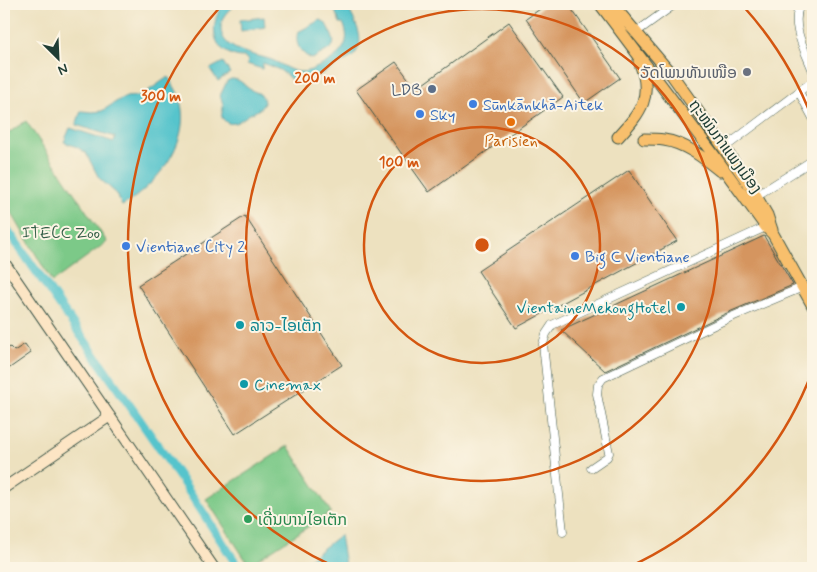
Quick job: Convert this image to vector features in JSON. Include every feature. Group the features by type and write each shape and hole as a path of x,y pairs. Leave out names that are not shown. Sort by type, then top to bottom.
{"main road":[{"name":"ຖະໜົນກຳແພງເມືອງ","path":"600,4 770,229"},
{"name":"ຖະໜົນກຳແພງເມືອງ","path":"612,4 684,92 756,196 770,229 813,306"},
{"path":"618,137 637,115 645,100 645,78 633,48"},
{"path":"644,139 665,140 680,145 698,154 732,180"}],"street":[{"path":"635,33 674,4"},
{"path":"800,4 795,16 797,28 813,71"},
{"path":"724,148 813,81"},
{"path":"673,99 684,92"},
{"path":"799,92 813,118"},
{"path":"683,113 694,106"},
{"path":"756,196 813,160"},
{"path":"563,532 543,344 546,334 552,325 770,229"},
{"path":"4,262 214,568"},
{"path":"591,468 607,458 609,453 597,394 598,386 603,378 729,318 803,287"},
{"path":"4,488 110,416"}],"green space":[{"name":"ITECC Zoo","path":"26,121 107,242 52,282 4,200 4,136"},
{"path":"288,446 331,512 249,565 206,499"}],"water":[{"path":"224,4 237,4 228,11 222,20 221,28 227,42 240,51 272,60 289,69 300,72 312,70 322,65 343,48 346,30 343,23 340,23 335,11 341,8 339,4 346,4 353,17 360,38 357,51 352,57 308,81 292,80 280,70 263,63 262,69 247,64 248,61 245,57 235,56 220,46 216,40 215,25 219,10"},
{"path":"264,17 265,27 241,31 240,20"},
{"path":"320,20 325,22 334,41 331,48 312,59 299,48 297,36 298,32"},
{"path":"223,62 230,73 218,81 210,69"},
{"path":"168,77 178,94 182,113 177,145 159,174 148,186 122,206 117,194 99,178 86,153 64,142 70,128 114,142 115,137 76,125 81,111 102,111 119,100 138,96 148,91"},
{"path":"231,79 239,81 261,95 264,103 261,108 239,121 229,123 222,118 223,104 220,96 227,81"},
{"path":"340,535 345,565 350,568 298,568"}],"building":[{"path":"547,4 568,4 620,78 584,103 526,19"},
{"path":"509,22 563,97 429,192 356,90 396,62 416,89"},
{"name":"Big C Vientiane","path":"629,170 677,241 516,328 478,271"},
{"name":"ລາວ-ໄອເຕັກ","path":"245,216 342,365 235,434 138,285"},
{"name":"VientaineMekongHotel","path":"764,236 793,285 727,313 605,371 561,330"},
{"path":"25,344 31,353 4,372 4,351 10,347 14,351"}],"waterway":[{"path":"4,225 183,482 239,568"}],"place":[{"name":"ວັດໂພນທັນເໜືອ","path":"747,72"},
{"name":"LDB","path":"432,89"},
{"name":"Sūnkānkhā-Aitek","path":"473,104"},
{"name":"Sky","path":"420,114"},
{"name":"Parisien","path":"511,122"},
{"name":"Vientiane City 2","path":"126,246"},
{"name":"Big C Vientiane","path":"575,256"},
{"name":"VientaineMekongHotel","path":"681,307"},
{"name":"ລາວ-ໄອເຕັກ","path":"240,325"},
{"name":"Cinemax","path":"244,384"},
{"name":"ເດີ່ນບານໄອເຕັກ","path":"248,519"}]}
